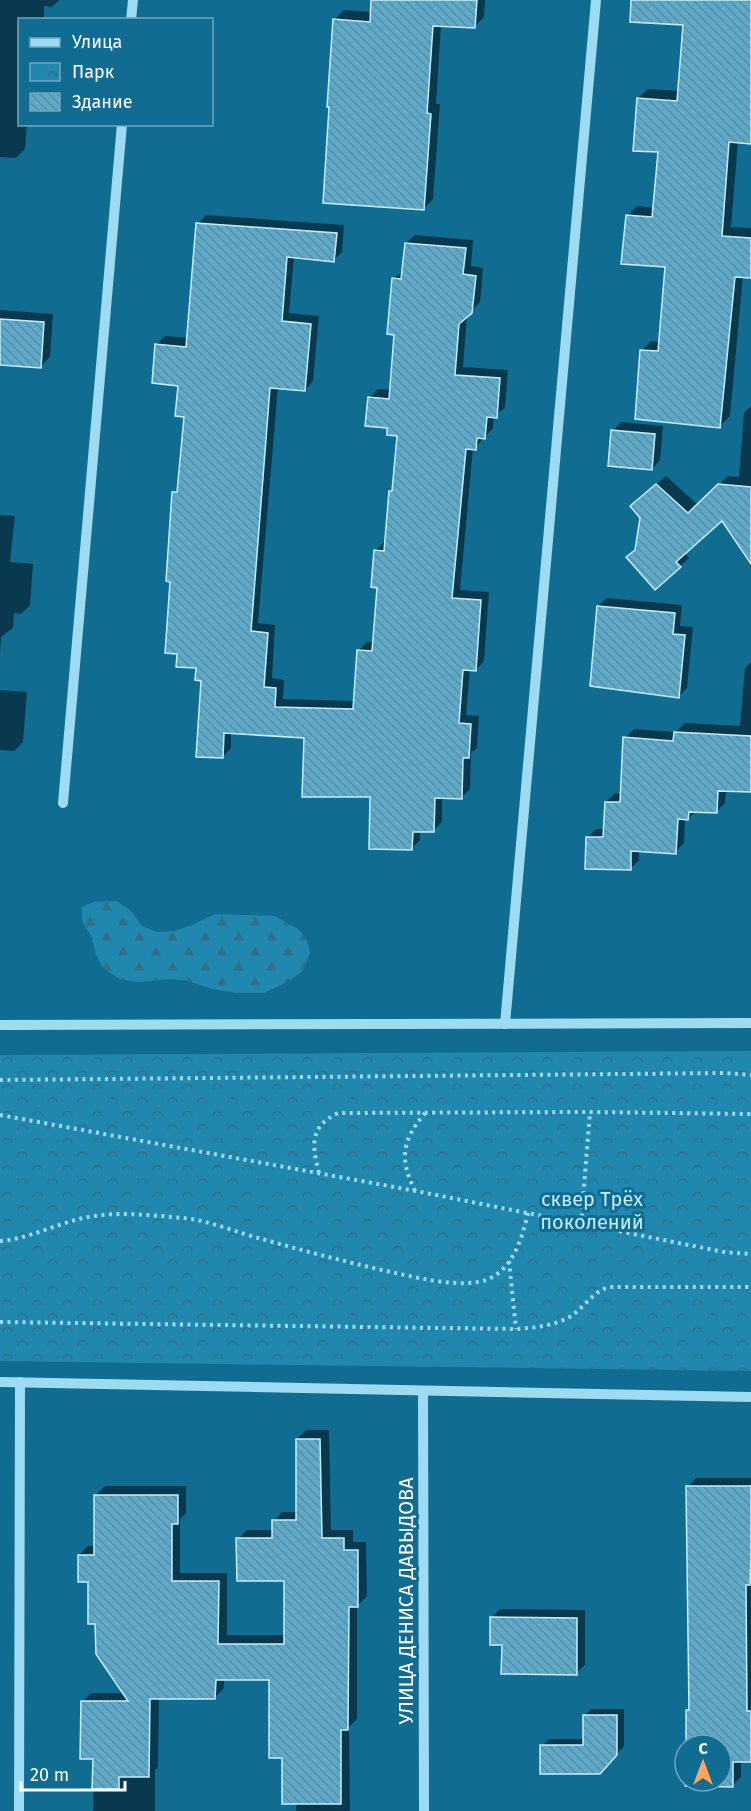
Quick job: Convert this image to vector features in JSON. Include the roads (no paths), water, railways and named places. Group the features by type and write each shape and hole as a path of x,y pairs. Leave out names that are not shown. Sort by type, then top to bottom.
{"street":[{"path":"131,18 133,0"},
{"path":"505,1023 596,0"},
{"path":"63,803 122,126"},
{"path":"0,1025 751,1023"},
{"path":"0,1382 751,1397"},
{"path":"19,1811 20,1382"},
{"name":"УЛИЦА ДЕНИСА ДАВЫДОВА","path":"423,1392 424,1811"}],"park label":[{"name":"сквер Трёх поколений","path":"592,1210"}]}
